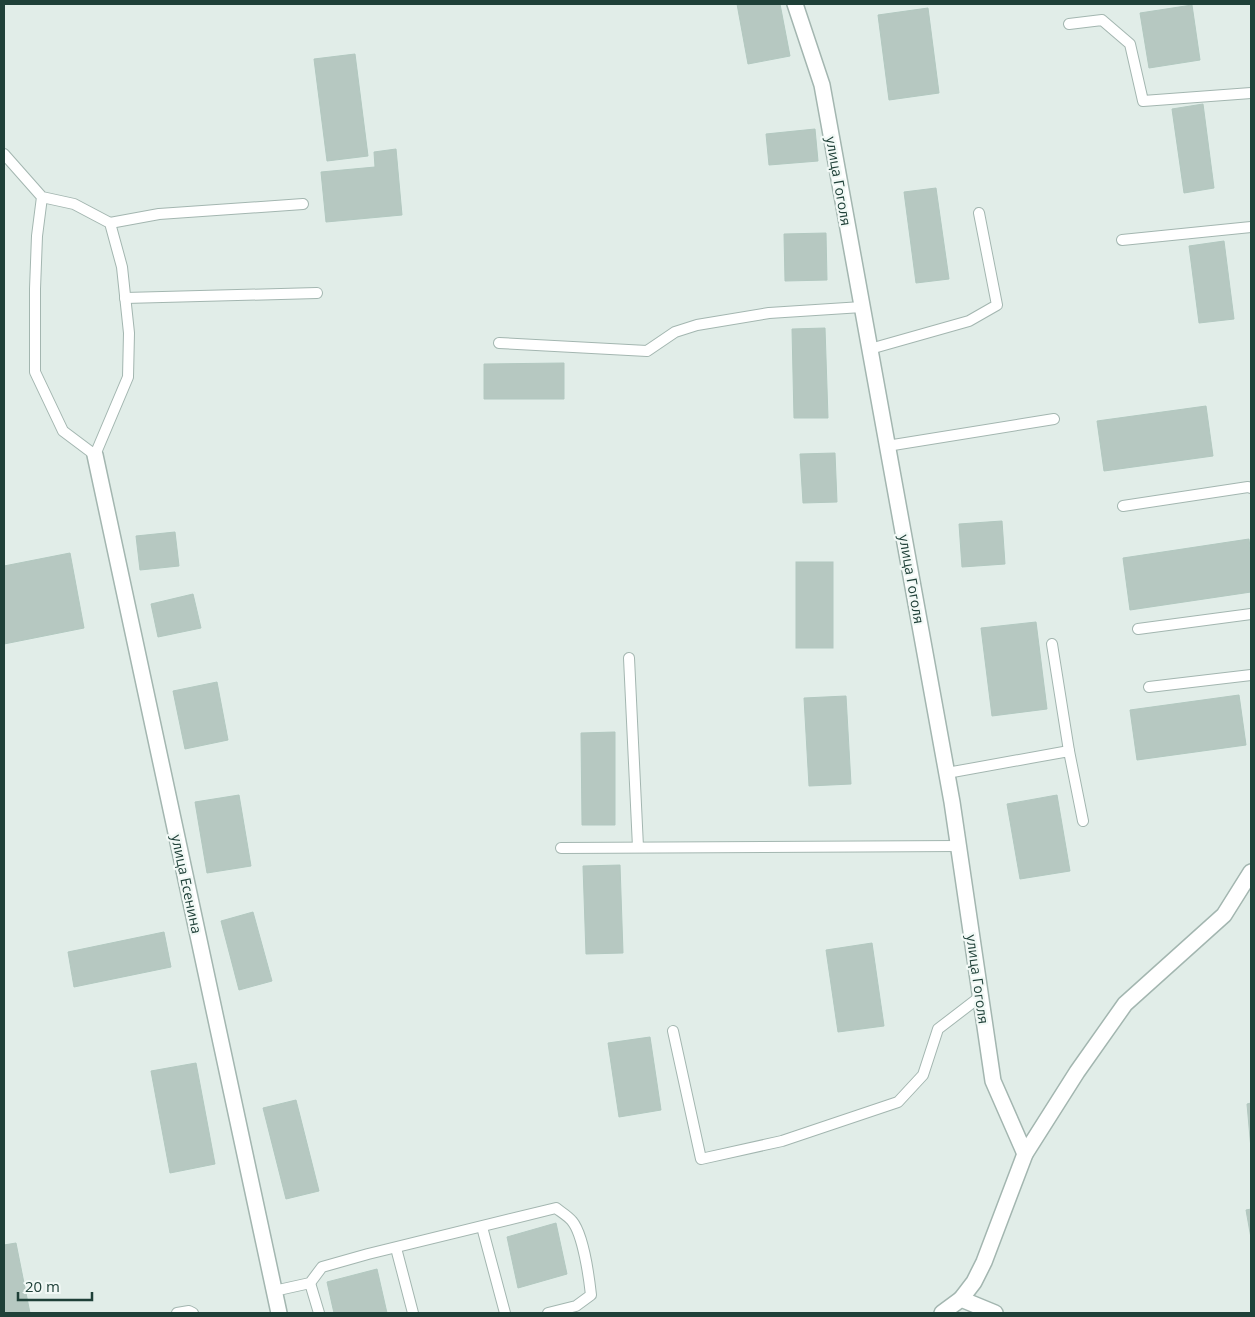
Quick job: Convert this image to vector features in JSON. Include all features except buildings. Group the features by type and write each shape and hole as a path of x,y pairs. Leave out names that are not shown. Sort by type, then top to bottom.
{"street":[{"name":"улица Гоголя","path":"795,4 822,85 947,773 993,1081 1025,1154"},
{"name":"улица Есенина","path":"95,455 279,1313"},
{"path":"942,1313 961,1299 974,1282 984,1262 1025,1154 1077,1072 1125,1004 1224,915 1251,872"},
{"path":"961,1299 995,1313"}],"lane":[{"path":"1069,24 1102,20 1130,44 1143,101 1251,93"},
{"path":"4,154 42,197 74,204 110,223 158,214 303,204"},
{"path":"42,197 35,289 35,372 63,431 95,455 128,376 129,333 122,267 110,223"},
{"path":"870,349 969,321 997,305 979,213"},
{"path":"1122,240 1251,227"},
{"path":"125,298 317,293"},
{"path":"499,343 647,351 675,332 696,325 769,312 862,307"},
{"path":"888,446 1054,419"},
{"path":"1123,506 1251,488"},
{"path":"1138,629 1251,614"},
{"path":"1052,644 1069,750 1084,821"},
{"path":"629,658 638,847"},
{"path":"1149,687 1251,675"},
{"path":"947,773 1069,750"},
{"path":"561,848 959,846"},
{"path":"673,1031 701,1159 782,1141 898,1102 923,1075 938,1029 981,996"},
{"path":"274,1291 310,1283 322,1267 556,1208 572,1221 582,1246 591,1294 576,1306 548,1313"},
{"path":"482,1227 505,1313"},
{"path":"396,1248 413,1313"},
{"path":"310,1283 319,1313"},
{"path":"177,1313 189,1311 193,1313"}]}
